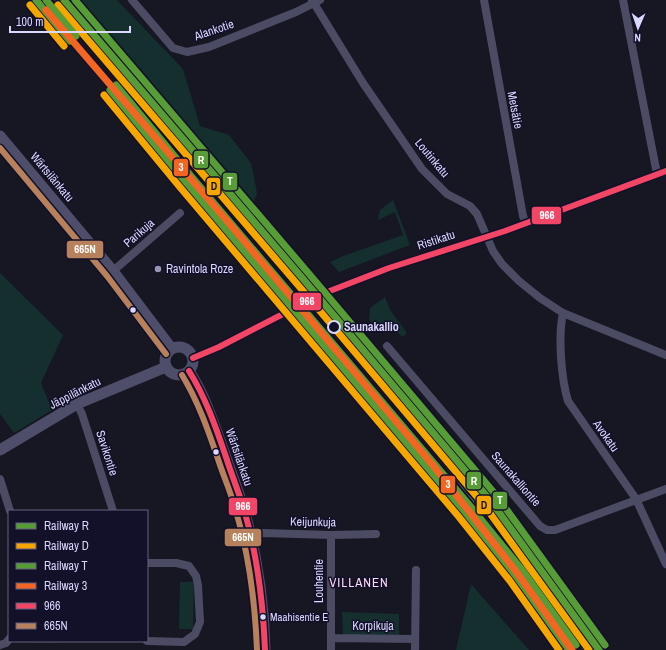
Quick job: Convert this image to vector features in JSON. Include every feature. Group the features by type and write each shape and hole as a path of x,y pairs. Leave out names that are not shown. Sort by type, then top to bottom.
{"street":[{"name":"Alankotie","path":"132,0 173,48 187,52 209,47 296,12 315,1"},
{"name":"Metsätie","path":"484,0 523,216 526,224"},
{"path":"623,0 657,174"},
{"name":"Loutinkatu","path":"315,1 363,84 394,131 422,169 447,194 470,206 476,214 486,237 502,264 519,281 540,298 563,313 666,355"},
{"name":"Wärtsilänkatu","path":"0,136 113,271 172,349"},
{"name":"Ristikatu","path":"193,358 219,347 322,294 389,268 526,224 666,170"},
{"name":"Parikuja","path":"113,271 180,213"},
{"name":"Avokatu","path":"563,313 560,333 564,390 568,401 636,499 666,564"},
{"name":"Saunakalliontie","path":"387,346 540,526 548,530 554,530 666,488"},
{"path":"179,347 187,349 193,358 193,365 189,371 183,375 177,375 170,372 166,367 167,355 172,349 179,347"},
{"name":"Jäppilänkatu","path":"0,450 77,404 166,367"},
{"name":"Wärtsilänkatu","path":"189,371 196,381 206,402 242,504 250,534 262,604 265,650"},
{"name":"Savikontie","path":"77,404 82,414 113,510"},
{"path":"0,479 10,510"},
{"name":"Keijunkuja","path":"250,534 264,532 331,535 376,534"},
{"name":"Louhentie","path":"331,535 331,650"},
{"path":"148,563 176,563 189,566 196,576 198,585 200,622 195,634 184,642 148,641"},
{"path":"416,570 416,650"},
{"name":"Korpikuja","path":"331,638 415,639"}],"green space":[{"path":"79,0 117,0 183,69 200,126 229,135 251,163 257,193 253,204 210,151"},
{"path":"393,200 410,245 339,272 330,262 403,235 395,212 378,220 380,210"},
{"path":"0,273 63,335 41,383 52,410 14,433 0,414"},
{"path":"385,297 390,310 407,333 403,337 394,329 389,327 378,330 369,320 370,308"},
{"path":"180,582 194,582 193,629 179,629"},
{"path":"471,584 529,650 456,650"},
{"path":"342,612 399,614 399,636 343,635"},
{"path":"15,642 61,642 61,643"}],"railway":[{"path":"52,0 296,285 441,458 527,568 585,650"}],"rail line":[{"name":"R","path":"36,0 70,41"},
{"name":"T","path":"46,0 76,36"},
{"name":"R","path":"64,0 490,500 599,650"},
{"name":"T","path":"75,0 496,495 605,645"},
{"name":"D","path":"30,5 64,46"},
{"name":"D","path":"58,5 484,505 589,650"},
{"name":"3","path":"46,10 228,222 432,464 518,574 572,650"},
{"name":"T","path":"116,85 471,507 523,571 576,645"},
{"name":"R","path":"110,90 465,512 516,576 569,650"},
{"name":"D","path":"104,95 459,517 510,581 559,650"}],"transit line":[{"name":"665N","path":"0,148 107,276 166,354"},
{"name":"966","path":"193,358 219,347 322,294 389,268 505,231 666,171"},
{"name":"966","path":"189,371 206,402 242,503 252,539 263,613 265,650"},
{"name":"665N","path":"182,375 198,405 231,494 244,541 255,613 257,650"}],"place":[{"name":"Ravintola Roze","path":"158,269"},
{"name":"Saunakallio","path":"334,327"},
{"name":"Maahisentie E","path":"263,617"}],"district":[{"name":"VILLANEN","path":"359,582"}]}
